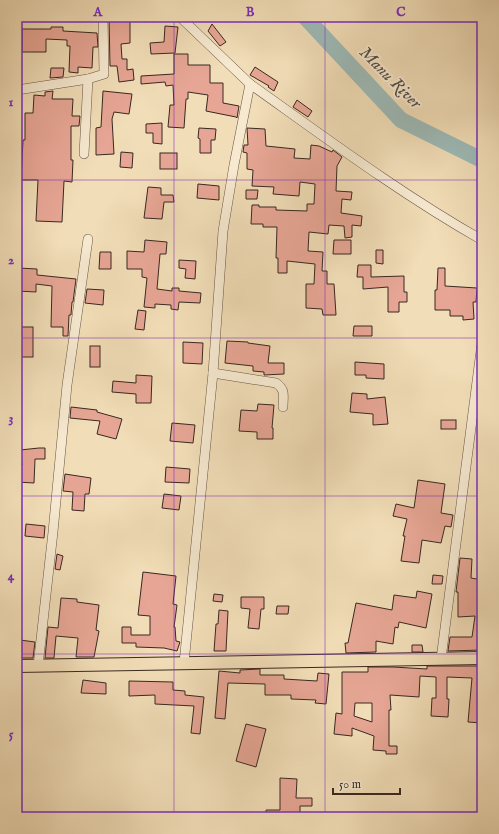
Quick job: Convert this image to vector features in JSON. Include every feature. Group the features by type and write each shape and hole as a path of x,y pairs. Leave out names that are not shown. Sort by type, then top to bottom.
{"main road":[{"path":"17,666 482,658"}],"street":[{"path":"17,90 88,79 104,74 103,17"},
{"path":"180,17 250,84 370,170 448,221 482,240"},
{"path":"84,154 88,79"},
{"path":"184,663 213,373 223,231 250,84"},
{"path":"38,666 67,385 88,239"},
{"path":"440,659 482,343"},
{"path":"213,373 276,383 282,387 282,407"}],"building":[{"path":"109,17 130,17 130,43 121,44 122,59 127,59 127,70 133,69 134,80 119,82 117,66 110,66"},
{"path":"212,24 226,42 220,46 208,31"},
{"path":"165,26 178,27 175,53 151,54 150,43 164,42"},
{"path":"51,27 63,27 63,31 97,33 98,47 93,47 92,68 78,67 78,73 69,72 70,46 67,46 67,40 46,39 46,52 22,52 22,29 51,29"},
{"path":"174,54 188,54 188,65 210,65 210,83 223,83 223,103 239,106 237,118 206,111 208,95 188,92 188,99 186,99 184,128 168,127 170,105 174,105 173,85 166,86 165,82 141,84 141,76 174,74"},
{"path":"255,67 278,82 274,91 268,87 269,86 250,75"},
{"path":"51,68 64,68 63,77 50,78"},
{"path":"53,91 52,99 73,99 72,116 80,116 79,126 71,126 71,160 73,160 72,182 64,181 62,222 36,221 38,180 21,180 23,140 25,140 25,113 33,113 34,95 45,96 45,92"},
{"path":"103,91 132,94 129,114 114,112 112,119 114,154 96,155 96,128 101,127"},
{"path":"297,100 312,111 308,117 293,107"},
{"path":"162,123 162,144 153,143 153,133 146,133 146,124"},
{"path":"199,128 216,129 215,140 211,140 211,153 200,153 200,139 198,138"},
{"path":"247,128 265,129 266,146 295,149 294,158 310,159 311,145 319,146 332,152 333,150 342,157 337,166 336,191 352,192 351,200 342,199 341,213 362,216 361,226 352,225 352,237 345,238 344,226 329,225 328,234 309,232 308,251 323,252 322,271 327,271 327,284 334,284 336,315 323,315 322,309 306,308 306,284 314,284 315,264 287,261 287,273 278,273 278,258 276,258 277,227 263,227 263,224 251,224 252,205 259,205 259,207 276,207 276,210 307,211 307,204 314,204 315,184 300,182 299,196 273,194 274,187 252,186 253,170 247,169 247,153 243,152 244,145 248,145"},
{"path":"121,152 133,153 132,168 120,167"},
{"path":"160,153 177,153 177,169 160,169"},
{"path":"198,184 219,186 219,200 197,198"},
{"path":"148,187 161,188 161,195 173,195 174,202 164,202 162,219 144,218"},
{"path":"246,190 258,190 257,199 246,199"},
{"path":"145,240 167,242 166,254 160,254 157,289 172,291 172,288 179,288 179,291 201,293 200,303 179,302 178,310 171,309 171,305 155,304 155,308 144,307 147,278 142,277 142,269 127,269 127,251 144,252"},
{"path":"334,240 351,240 351,254 333,254"},
{"path":"376,250 383,250 383,264 376,263"},
{"path":"100,252 111,252 111,269 99,269"},
{"path":"179,260 196,261 195,279 185,278 186,269 179,268"},
{"path":"358,265 371,265 371,277 404,276 404,292 407,292 407,302 399,302 399,312 388,312 388,287 363,289 363,277 357,277"},
{"path":"18,268 37,269 37,275 76,279 71,315 69,315 68,336 63,336 63,327 51,327 52,286 36,284 36,292 17,291"},
{"path":"438,268 445,268 445,286 477,288 476,302 473,302 474,319 463,320 463,316 450,316 450,310 435,310 435,290 437,290"},
{"path":"87,289 104,290 103,305 85,303"},
{"path":"138,310 146,311 144,330 135,329"},
{"path":"354,326 372,326 372,336 353,336"},
{"path":"17,327 33,327 33,357 17,357"},
{"path":"227,341 248,342 270,346 268,363 284,363 284,374 264,375 264,372 253,371 253,366 225,363"},
{"path":"183,342 203,343 202,364 183,363"},
{"path":"90,346 100,346 100,367 90,367"},
{"path":"355,362 384,364 384,379 366,378 366,375 355,375"},
{"path":"136,375 152,376 151,403 136,403 136,394 112,392 113,381 136,383"},
{"path":"352,393 367,394 367,399 385,397 388,424 373,425 373,414 350,412"},
{"path":"258,404 274,405 272,428 273,439 257,439 257,432 239,431 241,410 257,411"},
{"path":"71,407 97,410 97,412 122,419 116,439 97,434 100,421 70,418"},
{"path":"441,420 456,420 456,429 441,429"},
{"path":"172,423 195,425 193,443 170,441"},
{"path":"45,448 45,459 35,459 34,483 17,482 17,465 22,465 20,450"},
{"path":"166,467 190,469 189,483 165,482"},
{"path":"65,474 91,478 89,494 85,494 84,511 72,510 73,492 63,491"},
{"path":"418,480 445,484 441,513 453,515 451,527 445,526 441,543 422,540 419,563 401,561 405,536 403,536 407,519 393,516 396,504 414,508"},
{"path":"164,494 181,496 179,510 162,508"},
{"path":"26,524 45,526 44,538 25,536"},
{"path":"57,554 63,556 60,570 55,569"},
{"path":"460,558 472,559 471,578 482,580 482,650 448,651 450,637 472,637 475,616 458,617 458,592 456,592"},
{"path":"143,572 176,576 173,604 177,605 174,627 176,641 180,642 177,651 164,648 136,647 136,643 122,643 122,627 131,627 131,635 150,635 150,616 138,615"},
{"path":"433,575 443,576 442,584 432,584"},
{"path":"417,591 432,594 426,628 399,622 398,628 395,627 393,644 376,641 376,652 346,653 345,643 348,643 356,603 392,610 394,595 416,598"},
{"path":"214,594 223,595 222,602 213,601"},
{"path":"241,597 264,597 264,609 261,609 259,629 248,628 250,609 241,608"},
{"path":"61,598 77,599 77,602 99,605 96,630 99,631 94,657 76,657 78,638 56,636 54,658 45,658 48,627 58,628"},
{"path":"277,606 289,606 288,614 276,614"},
{"path":"219,610 228,611 226,651 214,651 216,624 218,624"},
{"path":"20,640 35,642 33,658 18,658"},
{"path":"412,645 422,645 423,652 412,652"},
{"path":"427,666 482,666 482,723 468,722 472,678 447,677 447,699 449,699 448,717 431,716 432,698 436,698 436,677 420,676 419,697 390,695 391,710 389,710 389,746 397,746 397,754 386,754 386,751 373,750 374,736 352,728 352,736 334,734 336,713 342,714 342,672 368,672 368,667 427,669","holes":["355,703 372,703 372,722 354,716"]},
{"path":"260,669 260,675 284,675 284,679 317,681 318,673 329,674 326,704 315,703 316,700 291,699 291,695 265,695 265,684 228,683 225,719 215,718 219,671 240,673 240,670"},
{"path":"83,680 106,683 106,694 81,693"},
{"path":"129,681 173,682 173,690 185,691 185,695 204,697 200,734 191,733 194,706 155,704 155,695 129,696"},
{"path":"246,724 266,729 256,767 236,761"},
{"path":"280,778 297,779 296,798 312,798 312,806 300,806 300,817 266,817 266,810 280,810"}],"waterway":[{"name":"Manu River","path":"305,17 401,120 482,160"}]}
